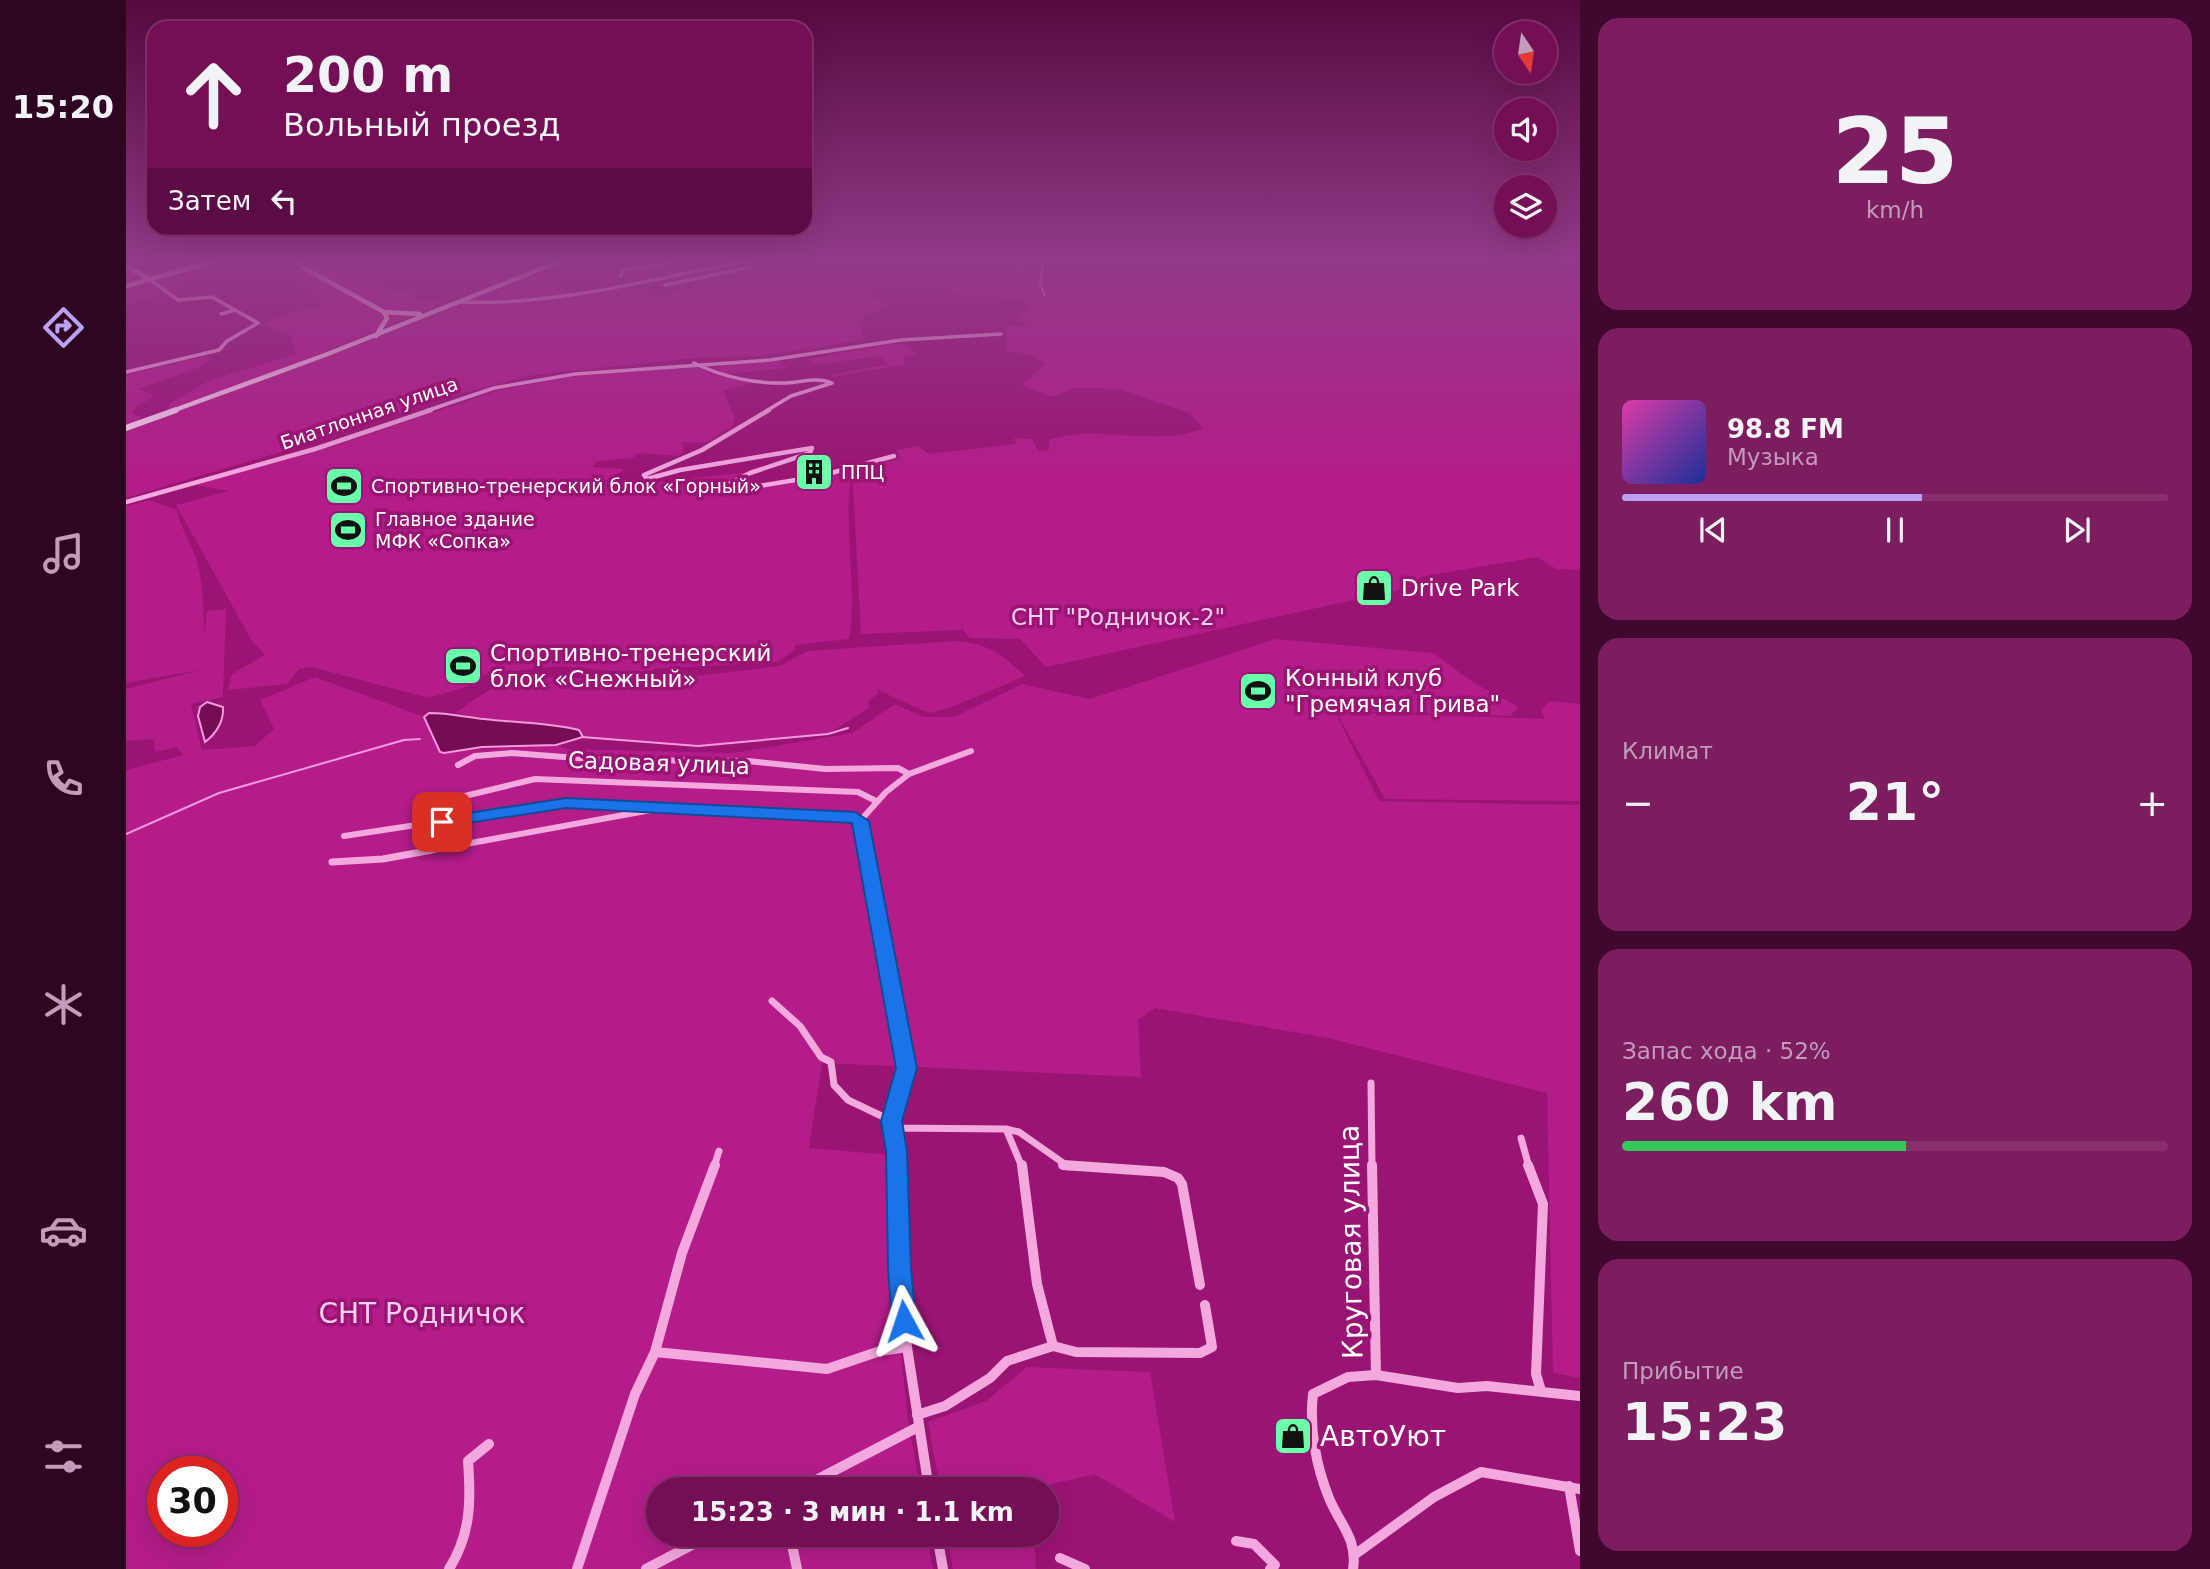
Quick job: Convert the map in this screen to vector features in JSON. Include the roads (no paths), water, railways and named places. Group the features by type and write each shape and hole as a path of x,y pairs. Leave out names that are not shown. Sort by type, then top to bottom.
{"main road":[{"path":"376,336 378,332"},
{"path":"126,428 385,332"}],"street":[{"path":"126,372 219,350 227,341 242,332"},
{"name":"Биатлонная улица","path":"126,502 315,449 443,402 494,388 575,374 694,363 789,359 901,340 1001,334"},
{"path":"694,363 719,374 770,382 821,380 832,383 791,396 702,450 644,475 647,479 680,470 812,448 810,453 750,473 723,486 728,491 741,490 820,477 894,456"},
{"path":"860,821 876,802 909,774 971,751"},
{"path":"458,765 475,756 512,753 603,760 748,761 825,769 898,768 909,774"},
{"name":"Садовая улица","path":"440,802 535,779 858,792 876,802"},
{"path":"344,836 555,804 855,817 860,821 906,1068 892,1125 907,1347 927,1477"},
{"path":"332,862 383,859 663,808"},
{"path":"772,1001 800,1026 821,1057 831,1062 834,1085 848,1100 892,1125 1006,1129 1019,1132 1065,1167 1164,1172 1178,1178 1182,1184 1200,1285"},
{"name":"Круговая улица","path":"1357,1553 1328,1494 1311,1411 1313,1394 1348,1377 1376,1375 1371,1242 1371,1083"},
{"path":"1006,1129 1022,1164 1037,1284 1053,1346"},
{"path":"1521,1139 1532,1179 1543,1204 1536,1374 1541,1391"},
{"path":"577,1569 635,1394 655,1352 682,1253 707,1193 719,1151"},
{"path":"917,1415 945,1406 990,1378 1007,1361 1053,1346 1076,1352 1200,1353 1212,1347 1205,1305"},
{"path":"655,1352 827,1369 880,1351 907,1347"},
{"path":"1376,1375 1458,1388 1487,1386 1580,1396"},
{"path":"822,1477 918,1427"},
{"path":"449,1569 467,1542 471,1500 467,1461 489,1444"},
{"path":"1353,1569 1357,1553 1434,1497 1472,1475 1491,1472 1574,1488 1580,1551"},
{"path":"1236,1541 1254,1544 1275,1566 1270,1569"},
{"path":"646,1569 688,1547"},
{"path":"792,1547 797,1569"},
{"path":"939,1547 943,1569"},
{"path":"1060,1558 1085,1569"}],"waterway":[{"path":"582,737 698,746 828,734 848,728"},
{"path":"126,834 219,793 404,740 420,739"}],"place":[{"name":"ППЦ","path":"814,472"},
{"name":"Спортивно-тренерский блок «Горный»","path":"344,486"},
{"name":"Главное здание МФК «Сопка»","path":"348,530"},
{"name":"Drive Park","path":"1374,588"},
{"name":"Спортивно-тренерский блок «Снежный»","path":"463,666"},
{"name":"Конный клуб \"Гремячая Грива\"","path":"1258,691"},
{"name":"АвтоУют","path":"1293,1436"}],"park label":[{"name":"СНТ \"Родничок-2\"","path":"1118,617"},
{"name":"СНТ Родничок","path":"422,1313"}]}
